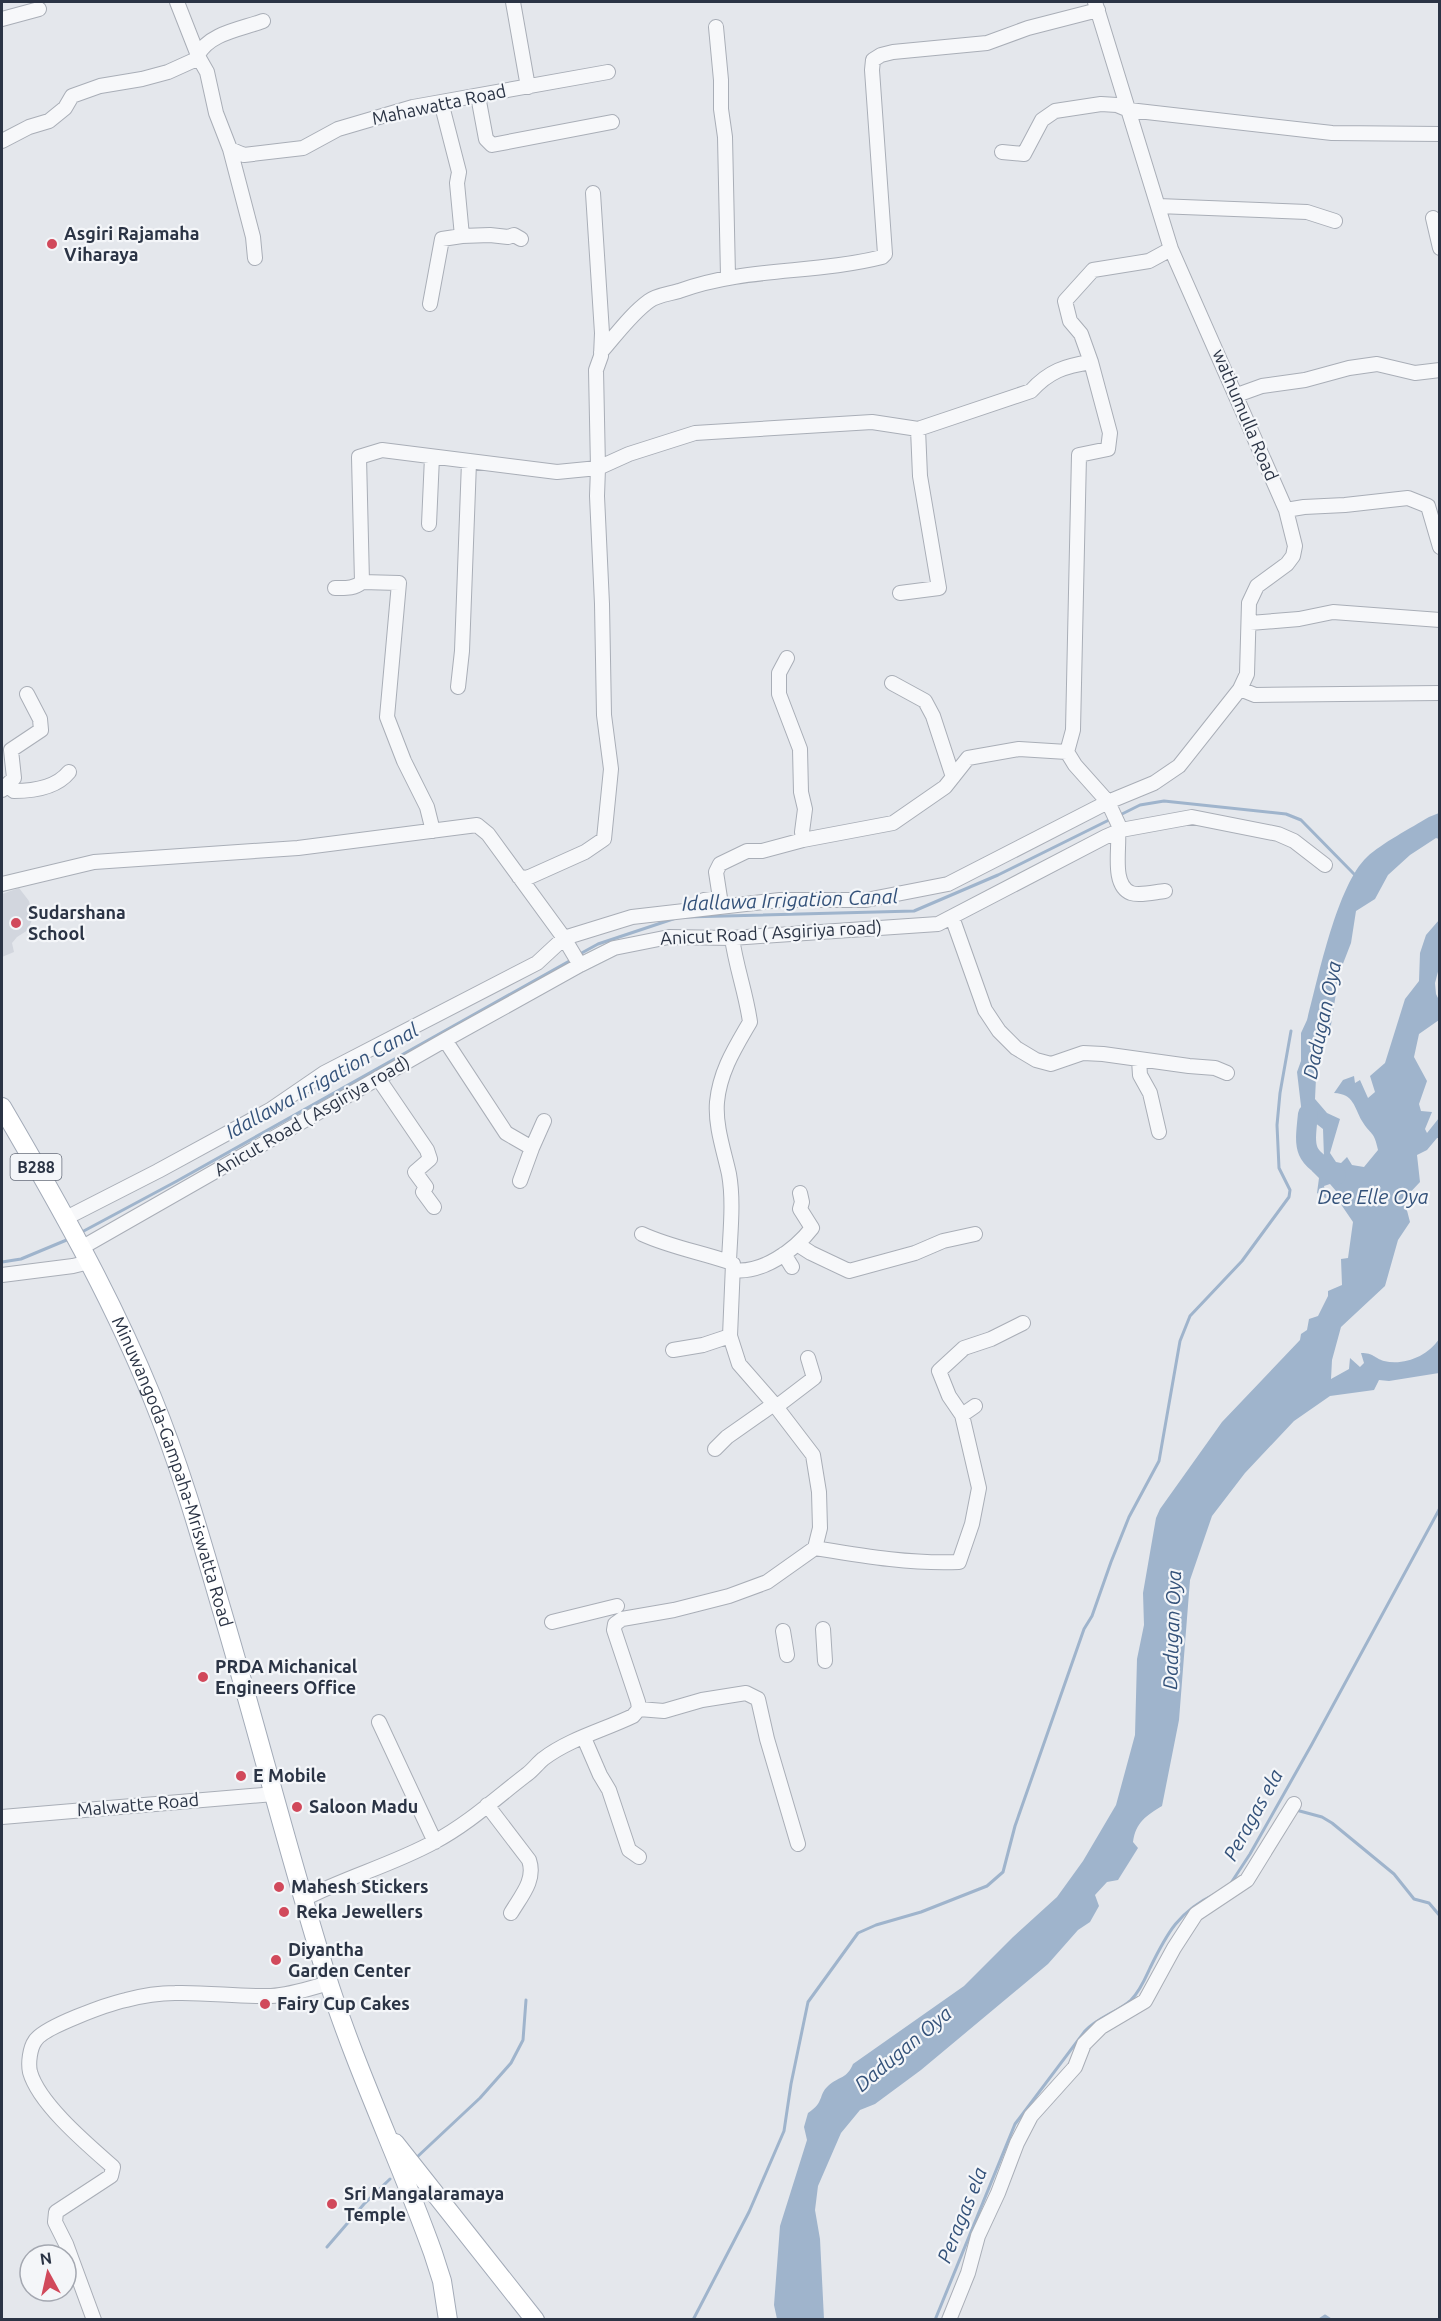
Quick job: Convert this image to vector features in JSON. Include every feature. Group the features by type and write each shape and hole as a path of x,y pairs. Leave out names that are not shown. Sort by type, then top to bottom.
{"main road":[{"name":"Minuwangoda-Gampaha-Mriswatta Road","path":"2,1107 85,1255 137,1361 181,1475 329,1983 357,2066 430,2242 449,2314"},
{"name":"B288","path":"384,2130 535,2319"}],"street":[{"path":"177,2 198,56 207,72 216,112 230,149 253,237 255,258"},
{"path":"513,2 528,87"},
{"path":"602,352 649,301 698,283 728,276 831,266 876,259 885,254 873,60 893,52 904,53 987,44 1097,6"},
{"name":"wathumulla Road","path":"1097,6 1171,249 1286,510 1295,546 1293,556 1287,564 1257,586 1249,603 1247,674 1240,689 1179,766 1154,783 1115,819"},
{"path":"2,19 32,7"},
{"path":"2,141 29,127 49,121 65,108 72,96 100,86 168,72 198,56 201,48 220,35 263,21"},
{"path":"716,27 725,137 728,276"},
{"name":"Mahawatta Road","path":"230,149 244,155 303,148 338,129 413,107 608,72"},
{"path":"478,96 486,139 492,146 612,122"},
{"path":"441,102 459,172 457,183 462,237"},
{"path":"1002,152 1024,154 1042,120 1055,111 1101,104 1117,105 1129,110 1332,133 1440,134"},
{"path":"519,877 527,878 585,852 604,838 611,769 604,715 597,496 596,370 602,352 593,193"},
{"path":"1158,206 1307,212 1335,221"},
{"path":"1433,218 1440,248"},
{"path":"430,304 442,238 514,235 521,239"},
{"path":"1067,753 1074,730 1079,455 1108,449 1110,433 1091,362 1081,334 1070,321 1065,301 1093,270 1149,261 1171,249"},
{"path":"362,582 359,458 382,450 557,472 598,468 629,454 695,433 872,422 918,429 1031,391 1043,377 1069,366 1091,362"},
{"path":"1237,395 1262,386 1305,380 1349,368 1377,364 1415,373 1440,370"},
{"path":"900,592 939,588 920,476 918,429"},
{"path":"409,445 410,450 428,456"},
{"path":"428,456 429,524"},
{"path":"458,687 462,651 469,462"},
{"path":"1286,510 1408,498 1428,506 1440,547"},
{"path":"335,588 348,588 362,582 399,583 387,717 404,762 427,807 433,831"},
{"path":"1250,623 1299,619 1334,612 1440,620"},
{"path":"787,658 779,673 778,694 800,749 801,792 805,809 803,840"},
{"path":"892,683 925,701 933,716 953,777"},
{"path":"1240,689 1255,695 1440,693"},
{"path":"27,694 40,719 41,730 11,750 14,778 5,788 14,791 44,788 64,778 69,772"},
{"path":"64,1219 270,1110 324,1073 537,963 564,939 655,909 720,898 716,872 720,864 747,851 762,851 803,840 893,823 945,787 968,758 1019,749 1067,753"},
{"path":"1067,753 1115,819 1117,860 1121,883 1130,892 1135,893 1165,891"},
{"name":"Anicut Road ( Asgiriya road)","path":"2,1275 73,1266 85,1255 576,959 614,948 669,937 732,938 939,924 1115,819 1192,817 1278,834 1294,842 1325,865"},
{"path":"632,917 780,900 866,900 948,884 1115,819"},
{"path":"2,884 94,862 298,848 477,825 488,834 576,959"},
{"path":"952,917 985,1010 999,1031 1016,1048 1036,1060 1051,1064 1083,1053 1215,1068 1227,1073"},
{"path":"304,1899 334,1883 435,1842 478,1815 543,1759 572,1742 633,1716 639,1709 636,1690 614,1630 615,1624 622,1619 716,1600 768,1582 815,1548 820,1528 813,1455 775,1405 739,1364 730,1336 731,1191 729,1174 722,1152 717,1102 726,1062 750,1022 732,938"},
{"path":"445,1040 506,1133 532,1148"},
{"path":"1139,1060 1140,1075 1148,1086 1159,1132"},
{"path":"378,1078 427,1150 430,1159 415,1172 426,1187 423,1191 434,1207"},
{"path":"520,1181 544,1122"},
{"path":"642,1234 675,1247 700,1252 743,1271 784,1254 812,1228 800,1209 802,1202 800,1193"},
{"path":"797,1244 849,1270 915,1252 943,1241 975,1234"},
{"path":"784,1254 792,1267"},
{"path":"815,1548 893,1561 959,1562 972,1524 979,1488 962,1415 949,1396 939,1371 964,1348 991,1339 1023,1323"},
{"path":"673,1350 703,1345 730,1336"},
{"path":"715,1449 727,1437 814,1378 808,1358"},
{"path":"962,1415 975,1406"},
{"path":"552,1623 617,1606"},
{"path":"823,1629 825,1661"},
{"path":"783,1631 787,1655"},
{"path":"639,1709 664,1711 702,1700 746,1693 758,1699 767,1739 798,1844"},
{"path":"379,1722 435,1842"},
{"path":"584,1738 609,1790 629,1850 639,1857"},
{"name":"Malwatte Road","path":"2,1817 274,1794"},
{"path":"950,2319 968,2273 978,2236 1020,2136 1031,2116 1075,2067 1084,2044 1101,2027 1145,2001 1196,1914 1247,1880 1294,1804"},
{"path":"487,1805 529,1860 532,1869 532,1878 511,1913"},
{"path":"94,2319 66,2244 55,2222 56,2212 111,2176 113,2167 71,2130 36,2087 29,2070 35,2039 48,2030 94,2010 127,1999 175,1993 274,1996 329,1983"}],"shaded area":[{"name":"Sudarshana School","path":"19,888 29,901 33,917 28,930 12,943 14,952 2,957 2,894"}],"water":[{"name":"Dee Elle Oya","path":"1439,813 1439,839 1436,838 1410,855 1388,875 1375,899 1356,911 1351,943 1339,974 1331,1025 1317,1057 1315,1099 1327,1113 1340,1119 1330,1153 1336,1162 1341,1163 1347,1157 1352,1165 1364,1167 1378,1150 1375,1139 1350,1099 1334,1093 1343,1080 1354,1076 1355,1083 1360,1080 1368,1098 1375,1092 1370,1076 1385,1063 1405,999 1419,981 1420,953 1426,935 1439,920 1439,968 1435,983 1439,1000 1439,1020 1419,1034 1414,1057 1427,1081 1419,1104 1421,1111 1432,1112 1425,1129 1427,1133 1439,1118 1439,1138 1427,1150 1417,1155 1420,1182 1404,1199 1410,1222 1398,1240 1385,1286 1341,1327 1332,1360 1331,1379 1349,1369 1350,1358 1360,1367 1364,1363 1361,1353 1384,1361 1407,1361 1422,1355 1439,1339 1439,1373 1389,1381 1379,1380 1374,1390 1330,1396 1294,1421 1245,1473 1212,1516 1190,1580 1179,1720 1162,1806 1139,1824 1133,1842 1138,1848 1118,1880 1107,1882 1095,1895 1099,1906 1090,1922 1078,1930 1048,1964 921,2070 875,2104 860,2110 841,2133 818,2186 815,2210 820,2239 824,2319 777,2319 774,2305 780,2226 807,2140 804,2127 808,2113 817,2105 825,2089 845,2075 853,2064 964,1986 1057,1897 1083,1861 1116,1805 1135,1735 1137,1659 1144,1625 1143,1593 1156,1518 1160,1509 1222,1422 1300,1340 1301,1334 1307,1330 1309,1319 1318,1316 1328,1296 1328,1291 1342,1285 1341,1259 1348,1258 1353,1222 1330,1184 1324,1186 1327,1199 1317,1193 1319,1178 1312,1171 1310,1162 1314,1162 1317,1155 1321,1159 1324,1157 1323,1129 1314,1122 1312,1138 1305,1140 1297,1072 1301,1061 1301,1033 1307,1020 1330,934 1356,870 1367,857 1380,846"}],"waterway":[{"name":"Idallawa Irrigation Canal","path":"1120,815 1140,805 1164,801 1286,814 1301,820 1355,875"},
{"name":"Idallawa Irrigation Canal","path":"685,917 914,911 998,875 1111,819"},
{"name":"Idallawa Irrigation Canal","path":"578,955 598,944 676,918"},
{"name":"Idallawa Irrigation Canal","path":"80,1233 573,959"},
{"path":"693,2320 749,2212 784,2131 808,2002 858,1933 876,1925 921,1912 987,1886 1003,1872 1015,1826 1084,1629 1092,1616 1129,1517 1159,1461 1180,1341 1190,1316 1242,1261 1289,1197 1290,1190 1279,1168 1277,1125 1291,1031"},
{"name":"Dadugan Oya","path":"1308,1114 1306,1136 1308,1151 1317,1162 1336,1175"},
{"name":"Idallawa Irrigation Canal","path":"2,1262 21,1259 69,1239"},
{"name":"Peragas ela","path":"1231,1883 1250,1854 1312,1744 1440,1508"},
{"path":"1296,1810 1322,1817 1332,1823 1394,1874 1414,1899 1429,1903 1440,1916"},
{"name":"Peragas ela","path":"935,2320 1015,2124 1085,2031 1126,2004 1134,1996 1175,1924 1192,1908 1215,1894"},
{"path":"416,2158 480,2098 511,2063 523,2040 526,2000"},
{"path":"327,2247 364,2204 390,2179"},
{"path":"1319,2320 1325,2316 1331,2320"}],"place":[{"name":"Asgiri Rajamaha Viharaya","path":"52,244"},
{"name":"Sudarshana School","path":"16,923"},
{"name":"PRDA Michanical Engineers Office","path":"203,1677"},
{"name":"E Mobile","path":"241,1776"},
{"name":"Saloon Madu","path":"297,1807"},
{"name":"Mahesh Stickers","path":"279,1887"},
{"name":"Reka Jewellers","path":"284,1912"},
{"name":"Diyantha Garden Center","path":"276,1960"},
{"name":"Fairy Cup Cakes","path":"265,2004"},
{"name":"Sri Mangalaramaya Temple","path":"332,2204"}]}
